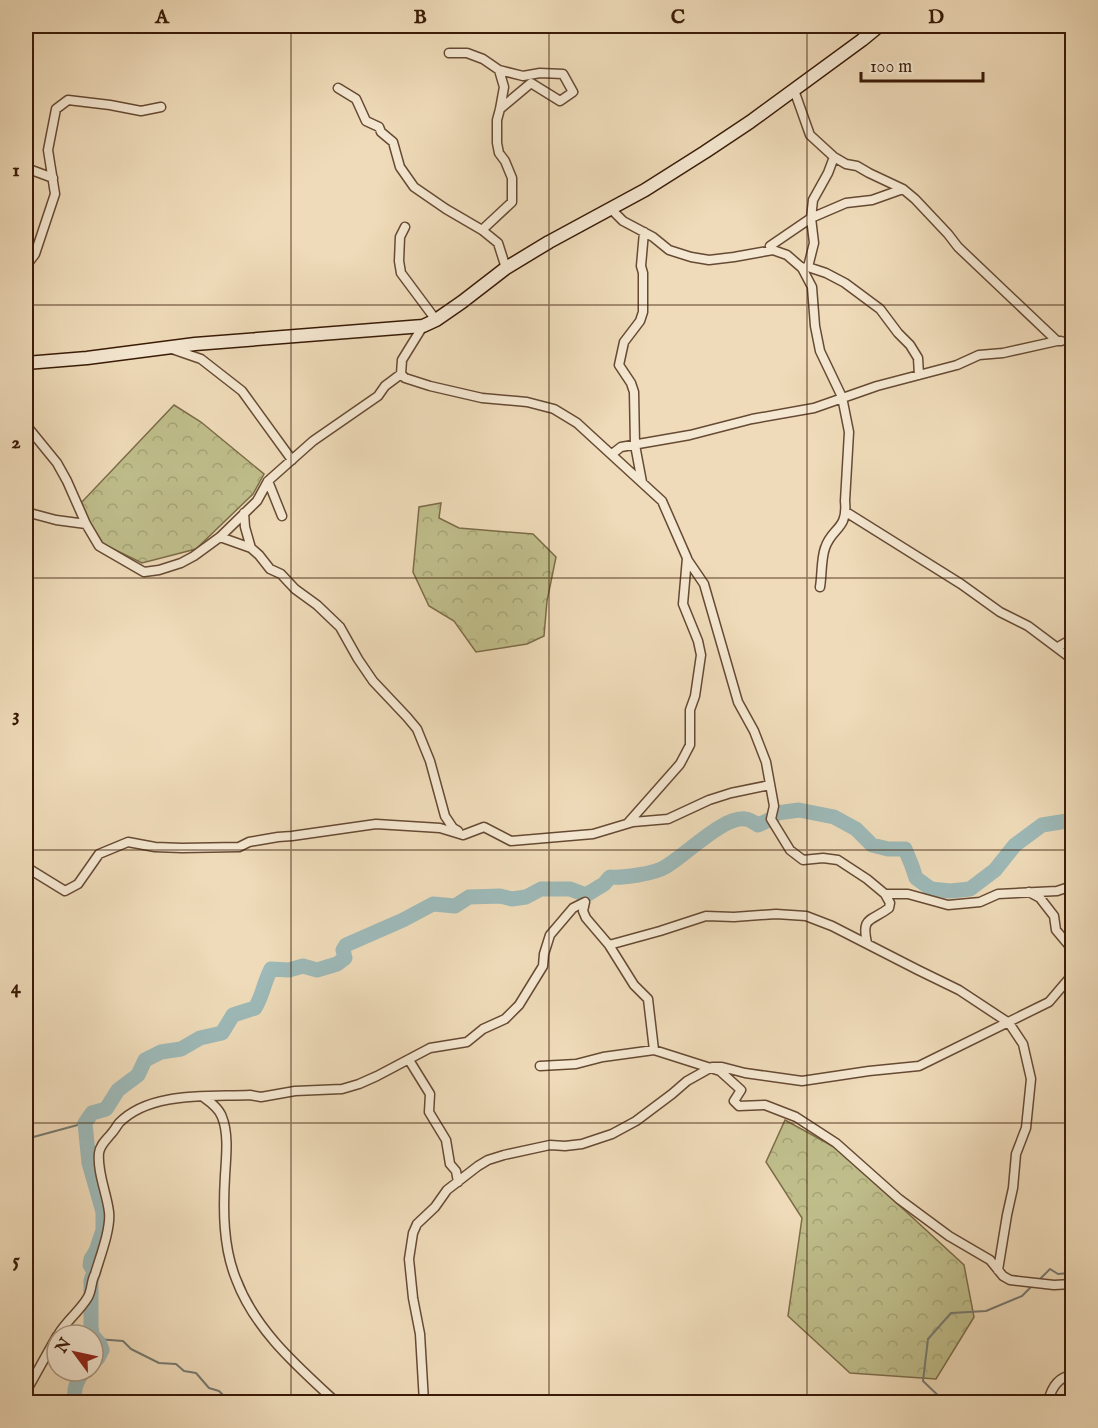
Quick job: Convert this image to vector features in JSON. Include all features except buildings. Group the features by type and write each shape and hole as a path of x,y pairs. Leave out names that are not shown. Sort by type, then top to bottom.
{"street":[{"path":"26,363 87,358 164,347 423,326 436,320 483,288 506,268 645,190 705,152 750,122 879,26"},
{"path":"449,53 467,53 483,59 499,70 523,76 540,73 563,74 573,92 560,101 531,83"},
{"path":"482,230 512,202 512,178 499,153 497,143 497,120 504,87 499,70"},
{"path":"500,109 540,73"},
{"path":"338,88 356,99 366,121 379,127 381,132 393,142 400,167 414,187 482,230 498,243 506,268"},
{"path":"612,453 621,447 814,408 877,386 957,365 979,355 1003,354 1060,341 1024,311 903,189 857,166 846,164 834,157 810,135 794,90"},
{"path":"26,266 35,254 55,194 48,150 56,109 68,100 141,111 161,107"},
{"path":"820,587 824,549 842,525 846,512 849,432 842,398 820,351 815,326 812,287 805,267 814,243 813,200 834,157"},
{"path":"26,168 54,178"},
{"path":"770,246 812,218 846,203 873,200 903,189"},
{"path":"610,208 622,221 653,237 669,250 691,257 709,260 773,250 787,255 805,267 826,273 880,309 918,358 918,375"},
{"path":"405,228 400,237 401,273 436,320"},
{"path":"642,482 635,445 634,392 632,383 619,365 624,342 640,321 643,312 641,266 644,232"},
{"path":"26,425 57,463 99,546 144,572 159,570 194,556 220,537 257,501 268,481 313,441 378,396 385,386 401,374 402,360 423,326"},
{"path":"164,347 201,359 242,391 292,460"},
{"path":"401,374 405,378 430,386 472,396 527,402 554,409 569,417 612,453 662,501 687,558 704,584 738,702 754,731 766,762 774,806 771,819 790,850 803,860 822,858 838,860 867,879 885,894 890,903 889,908 868,921 864,929 867,943"},
{"path":"268,481 282,516"},
{"path":"26,512 56,520 86,524"},
{"path":"846,512 961,584 1000,612 1028,626 1072,659"},
{"path":"244,513 251,548"},
{"path":"220,537 251,548 270,569 281,574 295,589 317,605 340,627 373,681 417,729 430,761 445,816 453,828 463,835"},
{"path":"626,825 680,764 690,745 690,710 695,696 701,655 684,604 687,558"},
{"path":"1058,647 1072,639"},
{"path":"26,867 65,891 78,884 99,854 128,842 155,847 239,847 249,842 278,837 292,837 376,824 440,828 463,835 484,827 511,841 592,834 633,822 668,819 709,800 770,785"},
{"path":"885,894 908,894 948,905 980,902 998,894 1057,891 1072,886"},
{"path":"1029,892 1040,898 1054,916 1056,930 1072,949"},
{"path":"67,1323 89,1296 109,1227 110,1213 101,1179 99,1152 118,1124 145,1106 165,1099 250,1095 261,1097 295,1091 342,1089 368,1080 430,1048 467,1042 483,1029 505,1018 519,1005 543,966 550,935 573,908 585,902 583,911 586,918 609,945 634,985 648,999 654,1050"},
{"path":"609,945 706,916 776,914 806,916 832,926 959,990 1009,1023 1023,1044 1031,1079 1026,1128 1016,1154 1014,1188 1006,1215 998,1270"},
{"path":"424,1402 420,1334 412,1288 410,1259 413,1233 417,1224 435,1207 447,1190 488,1160 550,1145 582,1144 612,1134 636,1121 687,1081 712,1067 802,1081 919,1066 1048,1002 1072,975"},
{"path":"540,1066 576,1064 603,1057 654,1050 712,1067 720,1071 741,1090 734,1101 739,1106 765,1105 796,1118 836,1143 899,1199 949,1236 990,1260 1010,1280 1054,1285 1072,1284"},
{"path":"409,1060 430,1094 429,1112 446,1140 450,1164 456,1171 458,1182"},
{"path":"203,1097 222,1116 227,1157 225,1233 229,1259 244,1299 276,1345 336,1402"},
{"path":"26,1390 45,1358"},
{"path":"1048,1402 1058,1381 1072,1375"}],"green space":[{"path":"174,405 201,422 264,474 253,494 196,549 142,563 103,544 79,505"},
{"path":"441,503 439,518 459,528 533,534 556,557 547,601 544,636 527,644 476,652 454,621 429,606 413,572 419,507"},
{"path":"785,1120 838,1149 964,1265 974,1317 936,1379 850,1373 788,1316 802,1218 766,1162"}],"waterway":[{"path":"26,38 41,28 49,26"},
{"path":"91,1323 91,1281 94,1271 90,1265 103,1230 103,1212 89,1163 85,1123 92,1113 106,1109 118,1090 138,1075 145,1060 161,1052 181,1049 200,1038 222,1033 233,1015 255,1008 271,969 289,970 303,966 317,970 337,964 345,958 343,950 346,945 433,904 455,906 469,897 500,896 512,899 526,897 541,889 570,889 586,895 604,884 610,877 638,875 665,867 715,830 736,820 747,819 758,825 771,819 777,813 799,810 834,817 856,829 872,845 888,849 905,849 916,878 931,889 950,891 970,889 995,870 1015,845 1042,825 1072,818"},
{"path":"26,1139 85,1123"},
{"path":"1040,1279 1050,1269 1058,1274 1069,1273 1072,1267"},
{"path":"945,1402 923,1381 928,1339 951,1313 986,1311 1022,1296 1033,1285"},
{"path":"105,1340 123,1341 131,1349 159,1363 176,1364 184,1371 196,1373 209,1388 219,1391 230,1402"},
{"path":"75,1402 74,1394 77,1383"}]}
